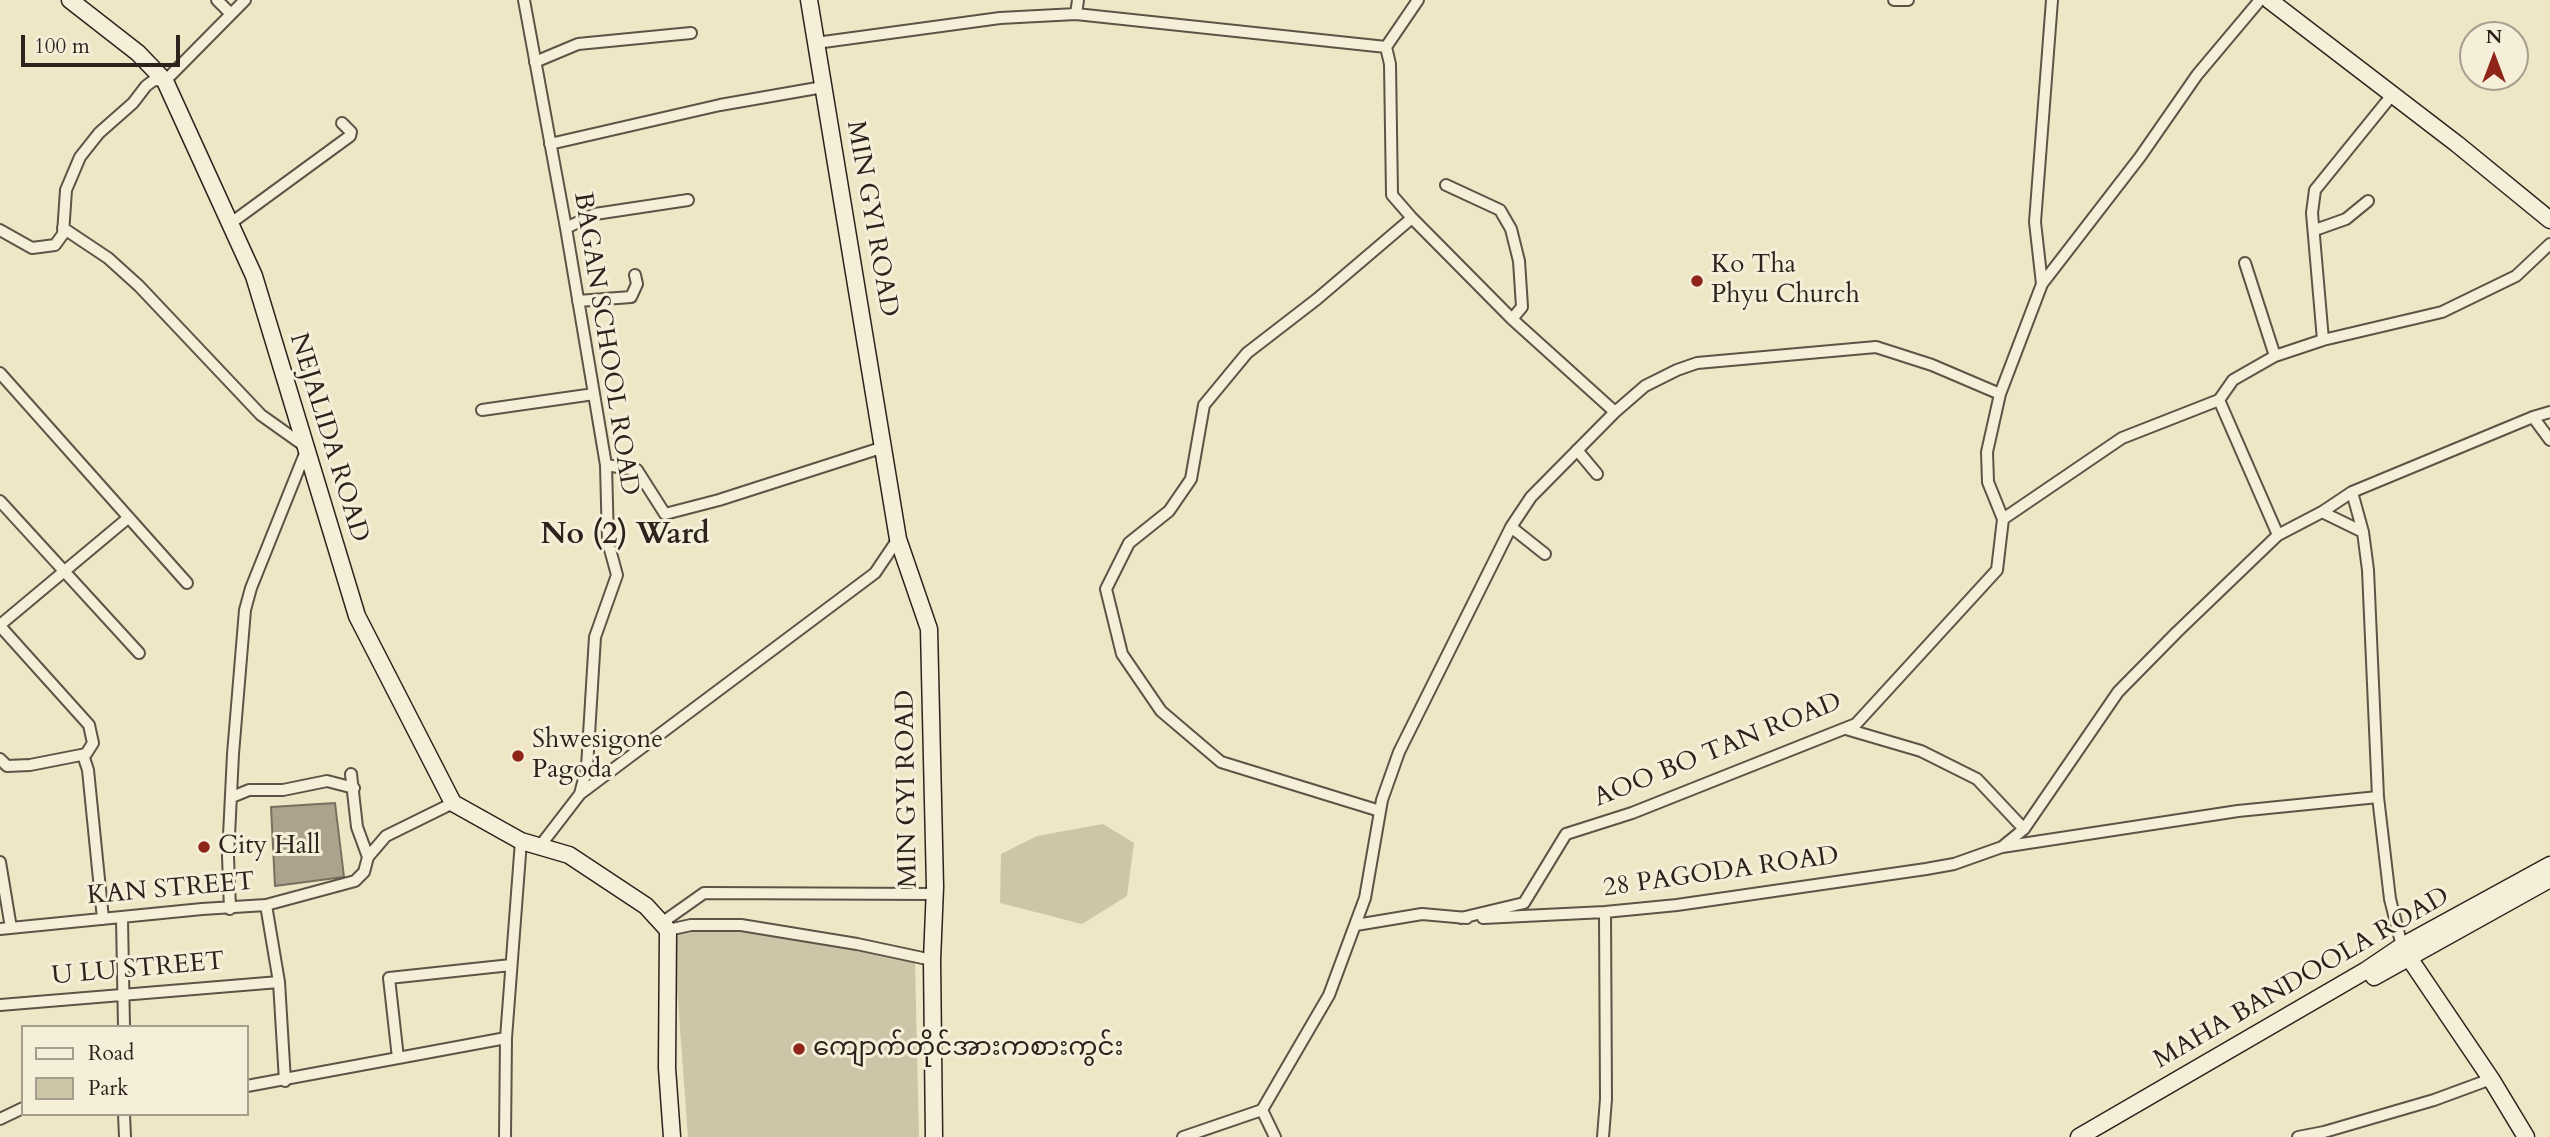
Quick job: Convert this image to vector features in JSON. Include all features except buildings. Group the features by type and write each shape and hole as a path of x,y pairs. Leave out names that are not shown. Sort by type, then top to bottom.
{"main road":[{"name":"NEJALIDA ROAD","path":"70,0 138,53 165,81 254,276 357,616 453,803"},
{"name":"MIN GYI ROAD","path":"809,0 898,539 929,629 935,894 932,960 934,1137"},
{"path":"2269,0 2550,220"},
{"path":"453,803 520,842 569,855 646,906 665,926 667,1068 672,1137"},
{"name":"MAHA BANDOOLA ROAD","path":"2100,1137 2550,865"},
{"name":"MAHA BANDOOLA ROAD","path":"2079,1137 2365,971 2550,879"},
{"path":"2405,951 2491,1079 2526,1137"}],"street":[{"path":"217,0 231,14"},
{"path":"0,230 32,248 55,245 63,234 66,190 80,157 146,86 154,80 165,81 244,0"},
{"name":"BAGAN SCHOOL ROAD","path":"524,0 606,465 608,542 617,575 595,637 587,767 580,794 540,846"},
{"path":"1076,14 1078,0"},
{"path":"1418,0 1386,47 1390,64 1392,195 1512,319 1615,412"},
{"path":"1894,0 1908,0"},
{"path":"2042,284 2035,222 2052,0"},
{"path":"2042,284 2140,157 2197,75 2260,0"},
{"path":"816,43 1000,18 1076,14 1386,47"},
{"path":"535,62 578,44 691,33"},
{"path":"550,144 720,105 823,87"},
{"path":"2323,340 2312,213 2315,190 2392,95"},
{"path":"231,223 350,136 351,132 342,123"},
{"path":"1446,185 1500,210 1511,229 1519,261 1522,307 1512,319"},
{"path":"566,228 595,214 688,200"},
{"path":"2315,230 2346,219 2368,201"},
{"path":"1380,811 1221,762 1161,711 1122,654 1106,589 1129,543 1169,511 1191,479 1204,405 1247,353 1317,299 1412,218"},
{"path":"63,228 108,258 139,286 261,415 306,449 244,610 228,856 230,909"},
{"path":"2003,519 2122,438 2218,400 2232,380 2275,356 2323,340 2442,312 2516,276 2550,244"},
{"path":"2245,263 2275,356"},
{"path":"578,301 631,297 636,284 635,275"},
{"name":"AOO BO TAN ROAD","path":"1461,918 1524,903 1566,834 1632,813 1856,724 1997,570 2003,519 1988,482 1987,452 2000,394 2042,284"},
{"path":"1184,1137 1262,1110 1329,995 1364,898 1380,811 1399,752 1511,527 1531,497 1615,412 1645,386 1697,363 1875,347 1932,365 2000,394"},
{"path":"0,373 5,387 92,474 128,519 187,583"},
{"path":"482,410 594,394"},
{"path":"2218,400 2278,535"},
{"path":"2002,847 2024,828 2118,692 2278,535 2322,512 2352,492 2550,412"},
{"path":"2533,417 2550,440"},
{"path":"606,465 637,470 665,514 719,500 884,447"},
{"path":"1577,450 1597,474"},
{"path":"2352,492 2363,532 2368,570 2378,797 2390,899 2405,951"},
{"path":"0,500 139,653"},
{"path":"2322,512 2363,532"},
{"path":"0,759 7,766 17,767 83,755 93,743 89,725 0,626 128,519"},
{"path":"1511,527 1545,554"},
{"path":"580,794 876,573 898,539"},
{"path":"1846,729 1921,751 1977,779 2024,828"},
{"path":"83,755 88,770 103,919"},
{"path":"351,774 357,827 369,857"},
{"path":"232,797 249,790 283,790 327,781 354,788"},
{"name":"28 PAGODA ROAD","path":"1356,925 1422,914 1461,918 1605,912 1677,905 1926,869 1954,864 2002,847 2238,811 2378,797"},
{"name":"KAN STREET","path":"5,928 266,905 355,881 364,872 369,857 386,836 453,803"},
{"path":"505,1137 506,1038 520,842"},
{"path":"0,862 5,928"},
{"path":"665,926 704,893 935,894"},
{"path":"266,905 279,982 285,1081"},
{"path":"1603,1137 1606,1098 1605,912"},
{"path":"122,918 124,1025"},
{"path":"665,926 741,925 857,944 932,960"},
{"path":"398,1058 389,978 511,965"},
{"name":"U LU STREET","path":"0,1005 279,982"},
{"path":"248,1086 506,1038"},
{"path":"2298,1137 2422,1104 2491,1079"},
{"path":"0,1119 21,1109"},
{"path":"1262,1110 1275,1137"},
{"path":"124,1116 125,1137"}],"green space":[{"path":"1103,824 1134,843 1127,896 1082,924 1000,903 1001,854 1037,836"},
{"name":"ကျောက်တိုင်အားကစားကွင်း","path":"686,921 915,961 919,1137 688,1137 673,934"}],"shaded area":[{"path":"335,803 344,877 275,886 271,807"}],"place":[{"name":"Ko Tha Phyu Church","path":"1697,281"},
{"name":"Shwesigone Pagoda","path":"518,756"},
{"name":"City Hall","path":"204,847"},
{"name":"ကျောက်တိုင်အားကစားကွင်း","path":"799,1049"}],"district":[{"name":"No (2) Ward","path":"625,536"}]}
